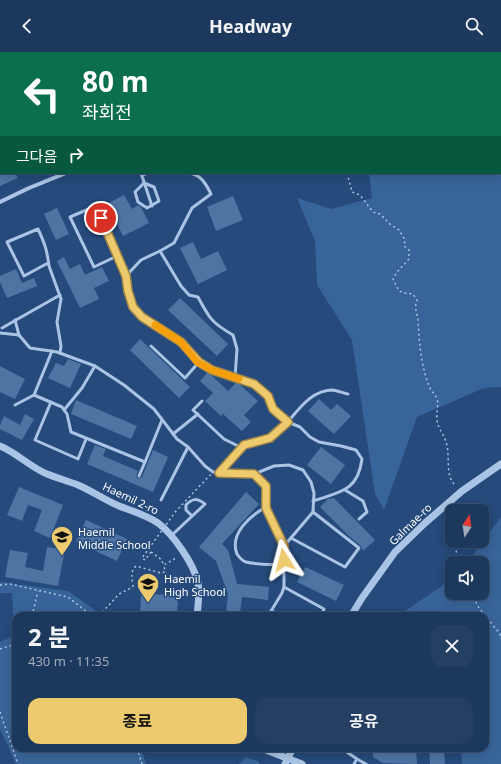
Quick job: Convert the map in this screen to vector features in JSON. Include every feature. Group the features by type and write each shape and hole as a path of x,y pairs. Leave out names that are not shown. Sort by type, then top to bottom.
{"street":[{"path":"0,202 64,174"},
{"name":"Haemil 2-ro","path":"0,446 19,456 45,474 77,485 119,506 144,515 159,524 171,536 184,553 195,574 199,596 197,612"},
{"name":"Galmae-ro","path":"353,612 395,552 462,491 501,464"},
{"path":"269,752 287,761 302,764"}],"lane":[{"path":"142,174 152,206"},
{"path":"126,276 141,260 174,243 192,208 210,194 204,181 193,174"},
{"path":"144,184 154,187 159,201 147,208 138,202 136,192 144,184"},
{"path":"118,256 94,267 70,217 96,206 118,256 126,276 128,291 133,307 142,317 181,342 199,362 212,370 254,384 268,396 273,409 288,422 300,427 310,437 319,442 356,450 362,459 360,470 354,483 345,490 313,501"},
{"path":"48,263 24,276 7,242 38,229 47,248 48,263 61,299 57,322 61,346 60,353"},
{"path":"160,251 181,286 189,295 198,297 206,313 216,325 233,335 236,349 235,378"},
{"path":"2,328 60,296"},
{"path":"15,320 20,335 30,348 60,353 95,366 124,385 154,409 177,439 188,447 205,466 213,472 254,474 274,466 289,465 303,470 311,482 314,493 313,512 284,546"},
{"path":"0,333 20,335"},
{"path":"151,346 185,378 199,362"},
{"path":"15,405 34,395 52,351"},
{"path":"64,410 82,388 95,366"},
{"path":"202,401 194,410 224,439 238,446 270,438 288,422 304,403 320,393 334,390 348,394"},
{"path":"34,395 62,407 67,414 71,432 145,462"},
{"path":"51,402 35,440 78,459 86,439"},
{"path":"174,434 198,414"},
{"path":"139,476 162,420"},
{"path":"219,473 244,445"},
{"path":"161,500 188,447"},
{"path":"254,474 266,486 266,508 284,546 284,587 282,594 271,611"},
{"path":"345,490 363,501 367,512 359,519"},
{"path":"171,536 205,504 194,498 186,505 186,510 192,516"},
{"path":"266,508 254,514 243,527 236,538 235,547 238,556 245,562 284,565"},
{"path":"291,538 345,567 358,548 313,512"},
{"path":"284,587 324,609 323,612"},
{"path":"347,752 366,764"},
{"path":"354,764 357,759"}],"path":[{"path":"347,174 352,192 360,195 373,212 380,214 391,226 399,230 405,240 404,246 409,250 409,259 397,272 393,279 399,291 404,294 413,294 417,300 415,306 418,318 418,331 423,364 429,386 437,400 437,419 439,429 447,443 448,470 452,482 462,491"},
{"path":"103,612 119,594 130,590 133,586 131,572 136,566 160,573 165,572 162,560 151,552 145,560 142,558 176,511 213,472"},
{"path":"164,565 176,558"},
{"path":"0,585 10,584 68,596 87,612"},
{"path":"33,612 38,590"},
{"path":"475,600 482,612"},
{"path":"489,620 500,634 501,639"},
{"path":"0,649 12,645"},
{"path":"0,712 12,748"},
{"path":"14,752 18,764"},
{"path":"138,752 142,764"}],"shaded area":[{"path":"369,174 501,174 501,387 484,388 417,417 384,510 375,494 352,340 317,285 315,241 297,198 331,209 372,198"},
{"path":"501,517 501,764 462,764 461,752 489,752 489,612 404,612 445,584 445,600 489,600 489,556 472,556 478,548 489,548 489,533"},
{"path":"0,582 68,591 98,612 13,612 12,593 0,593"},
{"path":"12,637 12,752 142,752 146,764 16,764 0,729 0,642"},
{"path":"246,757 259,762 259,764 239,764"}],"building":[{"path":"0,174 16,174 18,178 0,186"},
{"path":"124,195 132,209 138,205 141,207 149,223 123,236 107,204"},
{"path":"233,196 243,220 216,231 207,207"},
{"path":"57,208 69,234 56,240 44,214"},
{"path":"193,242 201,259 218,251 227,270 198,284 180,248"},
{"path":"64,257 70,269 80,264 85,275 102,267 109,281 94,288 99,299 80,308 57,261"},
{"path":"16,269 22,283 34,278 37,286 7,298 0,282 0,276"},
{"path":"180,298 228,344 217,356 168,310"},
{"path":"140,339 190,387 179,398 130,350"},
{"path":"68,359 81,364 70,388 48,378 56,363 64,366"},
{"path":"0,366 25,379 15,399 0,392"},
{"path":"208,372 228,391 237,382 258,401 244,415 251,422 242,431 223,414 221,416 205,401 213,393 200,381"},
{"path":"319,399 331,410 337,404 351,416 334,434 308,411"},
{"path":"76,400 137,426 131,439 71,414"},
{"path":"25,414 34,419 22,440 0,429 4,416 20,425"},
{"path":"95,445 106,449 103,456 138,471 136,476 138,479 142,477 153,450 168,457 153,492 87,464"},
{"path":"321,447 345,465 331,484 307,465"},
{"path":"19,487 63,505 50,538 34,531 42,510 28,505 22,521 7,515"},
{"path":"246,492 259,504 222,544 228,550 237,584 269,587 268,600 242,597 240,612 226,612 228,594 216,561 199,547"},
{"path":"334,498 375,540 363,551 361,546 320,507 328,499"},
{"path":"86,520 127,539 117,561 76,542"},
{"path":"47,547 65,550 58,586 5,577 10,550 28,553 25,567 43,571"},
{"path":"305,567 344,585 336,601 297,582"},
{"path":"141,594 178,595 177,612 140,612"},
{"path":"373,752 416,752 417,764 383,763 373,757"},
{"path":"429,752 444,752 445,764 430,764"}],"slow traffic":[{"path":"155,325 181,342 197,362 212,370 239,379"}],"place":[{"name":"Haemil Middle School","path":"62,556"},
{"name":"Haemil High School","path":"148,604"}],"route":[{"path":"101,218 126,276 128,291 133,307 142,317 181,342 197,362 212,370 254,384 268,396 273,409 288,422 270,438 244,445 219,473 254,474 266,486 266,508 284,546 284,560"}]}
